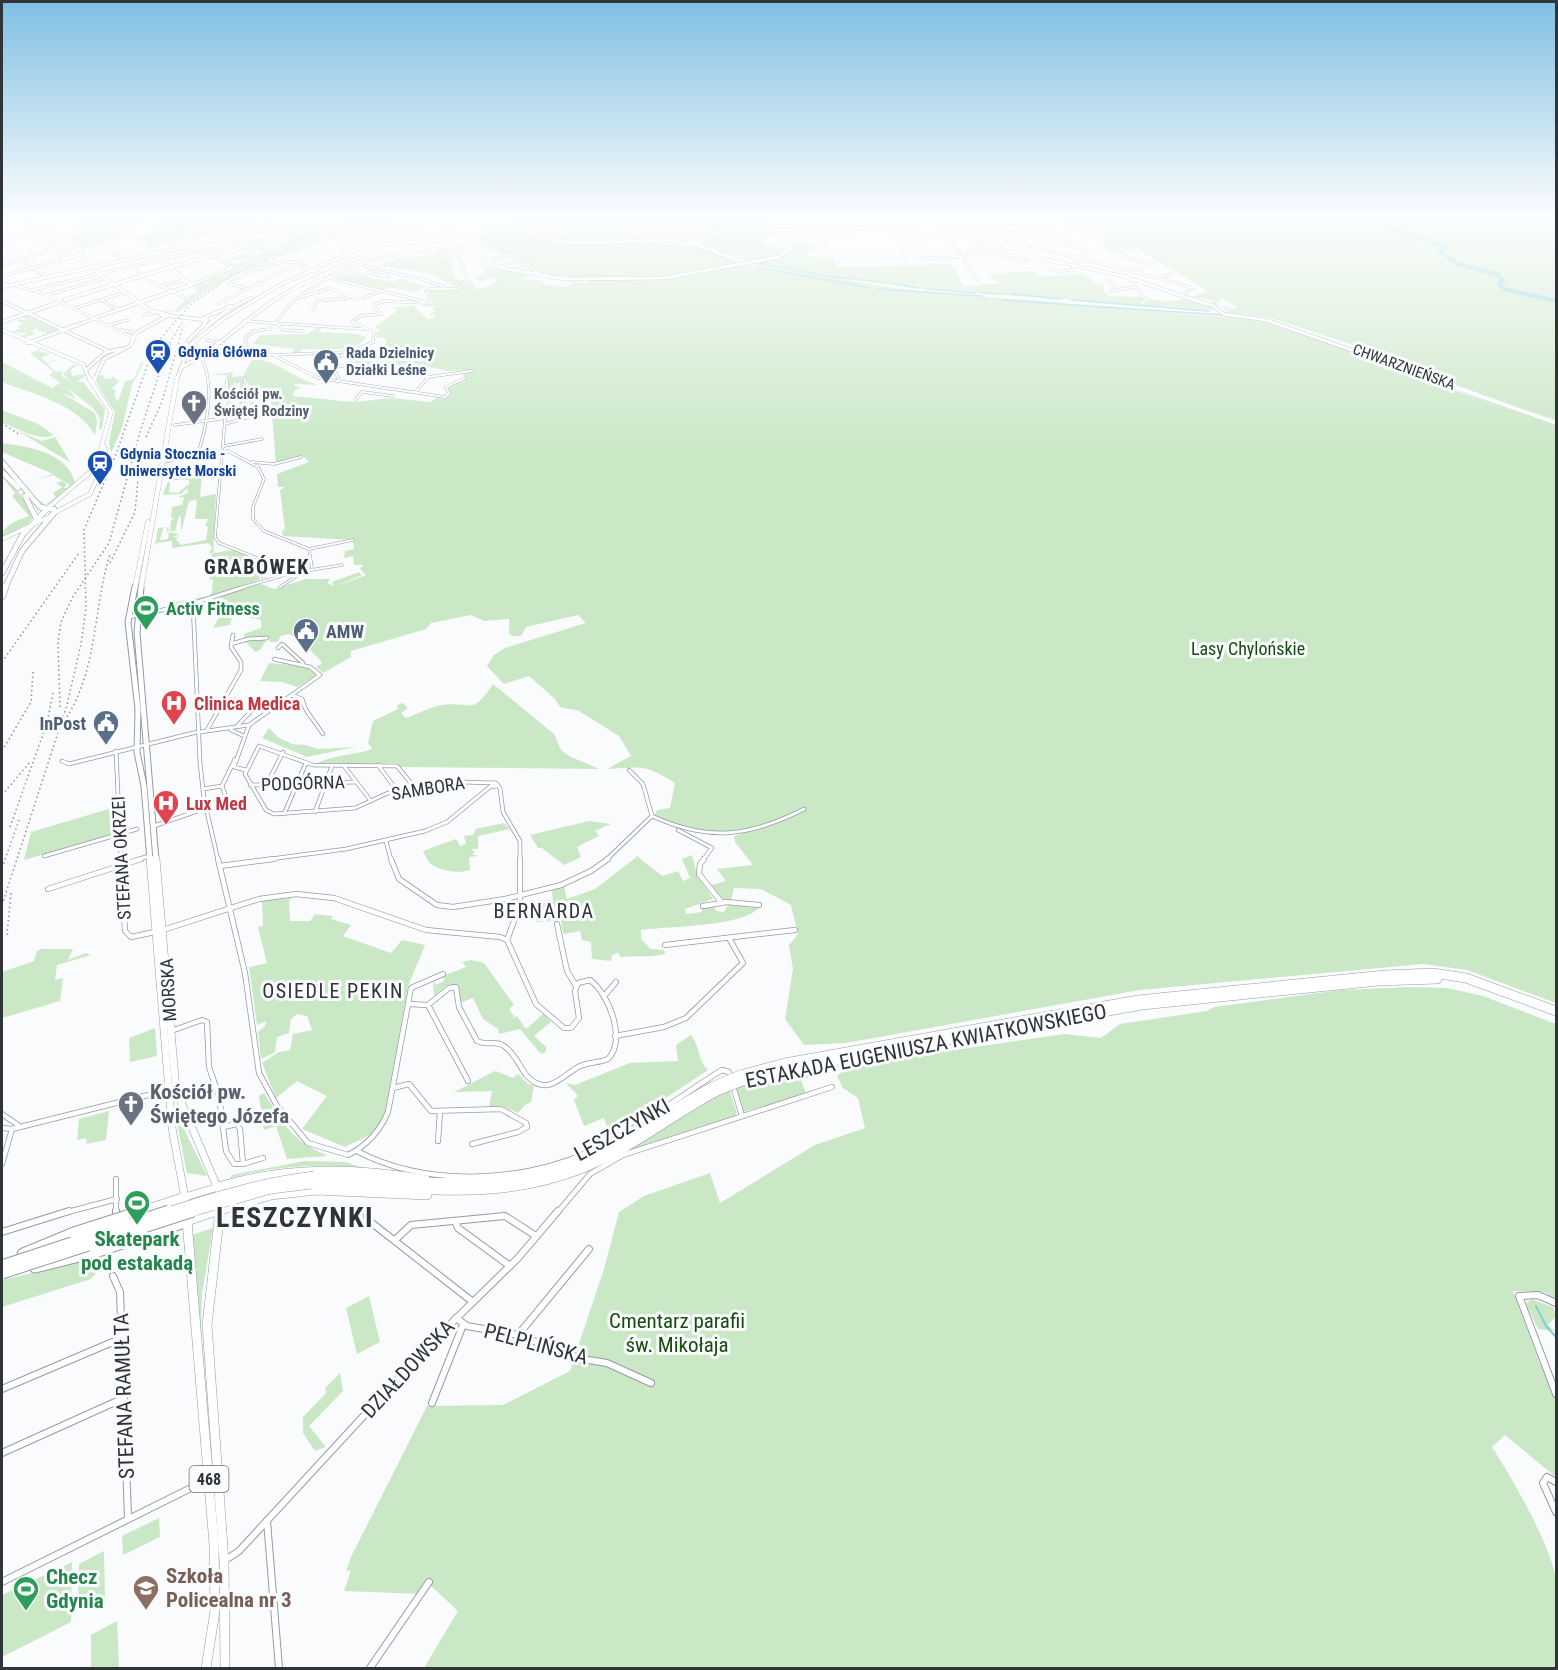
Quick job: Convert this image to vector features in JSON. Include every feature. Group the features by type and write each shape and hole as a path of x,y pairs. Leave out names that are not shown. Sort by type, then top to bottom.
{"highway":[{"path":"2,464 47,513"},
{"path":"2,472 25,496 47,513"},
{"path":"2,573 23,534 47,513"},
{"path":"2,596 10,574 47,513"},
{"path":"15,532 23,534"},
{"name":"ESTAKADA EUGENIUSZA KWIATKOWSKIEGO","path":"2,1264 232,1191 274,1181 445,1183 500,1181 574,1164 609,1148 716,1088 777,1071 1138,1000 1412,976 1448,975 1481,982 1557,1011"},
{"name":"ESTAKADA EUGENIUSZA KWIATKOWSKIEGO","path":"1412,976 1472,985 1557,1016"},
{"name":"ESTAKADA EUGENIUSZA KWIATKOWSKIEGO","path":"2,1274 249,1193 313,1180 420,1191 458,1191 519,1185 582,1169 612,1154 716,1088"},
{"path":"218,1186 275,1172 312,1168 350,1169 445,1183"},
{"path":"271,1196 275,1172"},
{"path":"220,1210 271,1196 316,1190 417,1196 458,1191"},
{"path":"2,1264 74,1233 185,1197"},
{"path":"2,1274 70,1259 187,1221"}],"main road":[{"name":"MORSKA","path":"225,1668 224,1561 207,1324 220,1210 218,1186 172,1090 154,826 137,638 138,615 178,367 188,341 229,309 257,295"},
{"path":"202,319 257,295"},
{"name":"468","path":"214,320 261,295"},
{"path":"160,315 214,320"},
{"path":"188,341 204,325 205,322 202,319"},
{"name":"MORSKA","path":"206,1668 214,1625 215,1595 209,1479 185,1197 173,1136 171,1031 150,856 144,783 136,745 138,708 129,617 175,372 190,345 214,320"},
{"path":"182,362 200,359 217,343"},
{"path":"114,350 119,352"},
{"path":"87,369 99,361 106,352"},
{"path":"93,383 104,359 111,356"},
{"path":"2,539 31,525 47,513 83,497"},
{"path":"185,1197 218,1186"},
{"path":"187,1221 220,1210"}],"street":[{"path":"47,295 134,338"},
{"path":"2,322 83,295"},
{"path":"74,308 116,295"},
{"path":"130,295 160,315 162,320"},
{"path":"28,343 161,295"},
{"path":"179,295 185,298"},
{"path":"218,304 233,295"},
{"path":"217,343 244,321 283,295"},
{"path":"276,324 303,295"},
{"path":"299,297 306,295"},
{"path":"313,311 317,305 315,302 325,298 342,297 357,300 346,295"},
{"path":"363,298 370,295"},
{"path":"401,295 426,302"},
{"path":"426,302 429,300 428,295"},
{"path":"1141,295 1144,298"},
{"name":"CHWARZNIEŃSKA","path":"1183,295 1217,306 1224,313 1272,320 1557,422"},
{"path":"100,300 118,310"},
{"path":"2,301 111,356 131,345 136,333"},
{"path":"332,364 335,358 374,340 375,334 352,321 359,317 381,314 374,307 376,303 426,302"},
{"path":"144,315 153,312 168,315"},
{"path":"124,332 136,333 168,315"},
{"path":"108,325 128,320"},
{"path":"244,321 367,329"},
{"path":"276,324 282,329 303,331"},
{"path":"240,349 247,344 245,338 249,333 270,329"},
{"path":"2,330 28,343 78,361 87,369 88,376 112,413 99,464 47,513"},
{"path":"207,340 273,355 354,351"},
{"path":"106,352 126,348"},
{"path":"273,355 313,376 337,382 445,397 449,393 445,388 448,385 465,378"},
{"path":"178,367 200,359 208,381 202,443 196,456"},
{"path":"332,364 428,377 472,371"},
{"path":"332,364 339,379 337,382"},
{"path":"87,369 100,366"},
{"path":"88,376 96,374"},
{"path":"414,393 428,377"},
{"path":"225,424 249,417 243,412 245,379"},
{"path":"227,380 227,392 232,400 226,407 216,540 261,560 264,579"},
{"path":"236,383 235,393 245,399 251,398 252,389"},
{"path":"355,400 368,387"},
{"path":"363,392 393,396"},
{"path":"175,425 226,418"},
{"path":"224,446 262,439"},
{"path":"83,497 93,487 107,457 104,446"},
{"path":"163,462 229,452 258,467 264,479 251,513 254,522 264,531 309,549 353,540"},
{"path":"250,462 274,464 301,457"},
{"path":"170,479 221,471"},
{"path":"309,549 312,568"},
{"path":"129,617 193,603 264,579 305,569 342,565"},
{"path":"280,587 305,569"},
{"path":"193,603 198,732 206,808 228,909 245,973 257,1063 264,1085 301,1137 316,1147 340,1154 357,1151 384,1121 393,1088 411,988 443,974"},
{"path":"206,731 242,666 231,644 233,635"},
{"path":"231,644 248,639 267,638"},
{"path":"62,761 69,764 136,745 198,732 230,730 249,725 320,675 303,664 286,646 282,644 278,648"},
{"path":"273,659 281,663 303,664"},
{"path":"292,694 303,699 306,710 323,734"},
{"path":"224,699 234,700"},
{"path":"238,725 259,700"},
{"path":"229,806 222,786 236,759 249,725"},
{"path":"230,730 244,736"},
{"path":"250,785 245,775 258,746 283,752 306,763 332,766 393,766 403,772 419,793"},
{"name":"STEFANA OKRZEI","path":"116,751 126,934 135,937 160,931"},
{"path":"267,784 283,752"},
{"path":"236,759 235,768 247,770"},
{"path":"284,814 306,763"},
{"path":"378,765 398,792"},
{"path":"315,812 332,766"},
{"path":"344,766 371,801"},
{"path":"629,770 643,784 652,816 689,838 712,848 700,864 699,874 722,903"},
{"name":"SAMBORA","path":"250,785 271,813 284,814 355,808 398,792 419,793 456,783 480,781 494,785"},
{"name":"PODGÓRNA","path":"250,785 356,782"},
{"path":"220,866 346,849 444,824 494,785 501,796 503,813 520,838 518,911 507,940 538,1006 561,1027 571,1028 579,1018 576,986 565,965 561,932 557,924"},
{"path":"204,789 222,786"},
{"path":"154,826 206,808"},
{"path":"675,828 701,834 734,834 785,820 804,809"},
{"path":"386,840 396,876 437,905 453,907 561,885 592,870 630,840 652,816"},
{"path":"44,856 138,829"},
{"path":"48,889 150,856"},
{"path":"160,931 269,897 322,895 348,901 419,928 507,940"},
{"path":"703,906 722,903 759,905"},
{"path":"665,945 795,930"},
{"path":"615,1036 664,1027 692,1014 743,963 729,938"},
{"path":"408,1004 428,1005 449,988 456,987 458,1004 477,1041 482,1044 496,1043 504,1046 530,1078 539,1084 554,1085 581,1065 600,1064 612,1054 615,1036 605,994 590,980 583,981 576,986"},
{"path":"605,994 616,982"},
{"path":"428,1005 468,1081"},
{"path":"171,1031 202,1020 207,1022 208,1062 219,1096 229,1160 234,1164 243,1164 263,1158"},
{"name":"LESZCZYNKI","path":"357,1151 375,1162 451,1176 509,1173 549,1166 574,1158 604,1144 725,1070 730,1074 742,1116"},
{"path":"393,1088 409,1084 429,1109 440,1111 501,1109 526,1123 526,1127 519,1132 472,1144"},
{"name":"LESZCZYNKI","path":"590,1174 623,1155 832,1087"},
{"path":"2,1128 12,1129 19,1125 172,1090"},
{"path":"438,1141 440,1111"},
{"path":"2,1114 19,1125"},
{"path":"223,1127 238,1126 243,1164"},
{"path":"2,1164 12,1129"},
{"name":"DZIAŁDOWSKA","path":"224,1561 234,1555 456,1318 510,1266 590,1174"},
{"path":"106,1262 115,1227 116,1179"},
{"path":"2,1232 113,1198 117,1199"},
{"path":"365,1208 368,1220 473,1302"},
{"path":"395,1240 411,1225 505,1216 536,1236"},
{"path":"455,1221 458,1228 510,1266"},
{"path":"518,1335 589,1249"},
{"name":"STEFANA RAMUŁTA","path":"113,1276 120,1292 128,1518"},
{"path":"1557,1303 1538,1295 1519,1296 1543,1365 1557,1394"},
{"name":"PELPLIŃSKA","path":"456,1318 463,1325 518,1335 582,1359 607,1362 651,1383"},
{"path":"432,1403 443,1382 450,1352 463,1325"},
{"path":"2,1389 122,1338"},
{"path":"2,1453 124,1398"},
{"path":"1557,1482 1547,1477 1543,1483 1557,1512"},
{"path":"2,1582 209,1479"},
{"path":"267,1520 279,1668"},
{"path":"370,1668 429,1582"}],"green space":[{"path":"191,295 203,295 179,312 163,311 167,309 166,311 174,311"},
{"name":"Lasy Chylońskie","path":"430,295 968,295 1258,320 1354,352 1353,355 1360,358 1556,425 1556,1003 1467,970 1423,964 1140,990 846,1043 804,1045 785,1019 793,969 789,945 798,934 791,905 761,889 734,888 731,900 723,899 711,885 726,881 717,869 753,865 735,842 734,836 741,832 718,834 696,831 654,816 657,810 670,808 675,783 643,768 607,769 631,756 619,736 579,711 560,707 555,699 529,676 504,684 487,666 494,655 505,648 586,623 578,615 526,627 521,636 512,636 509,633 509,619 484,621 471,615 431,623 426,629 351,651 351,657 323,673 316,667 322,663 320,660 300,640 289,634 281,636 277,642 269,642 270,639 267,639 260,650 255,652 245,641 244,634 261,628 261,620 233,614 230,625 213,628 228,601 219,597 259,583 274,589 306,579 330,579 327,583 334,586 332,582 359,572 362,575 339,585 366,575 360,569 363,565 354,565 353,556 344,558 345,551 354,549 353,540 283,536 282,531 285,529 280,490 285,487 278,487 277,474 309,462 303,456 276,463 271,401 256,402 250,410 250,402 245,402 257,398 257,390 253,387 249,389 248,398 249,386 245,378 243,379 244,393 236,392 240,391 240,383 233,381 233,392 243,400 241,409 228,408 238,406 241,401 236,401 238,398 233,398 228,392 227,375 211,375 233,372 232,377 243,376 251,361 263,354 258,359 318,385 295,384 294,386 301,387 294,391 293,396 353,402 392,398 431,402 436,398 445,399 450,395 448,386 464,379 463,374 474,370 448,371 425,366 395,365 366,370 352,367 357,363 345,361 361,355 360,351 375,351 387,341 382,337 377,338 376,333 380,331 375,327 398,310 392,308 413,305 427,319 435,318 434,313 431,316 430,313 437,311 432,310 437,306 423,305 432,303"},
{"path":"984,295 989,295 1141,307"},
{"name":"Lasy Chylońskie","path":"1003,295 1142,297 1145,300 1140,304 1147,299 1144,297 1161,301 1187,300 1205,304 1215,310"},
{"path":"1197,295 1556,295 1556,420 1412,369 1359,347 1271,318 1225,312 1231,309 1226,310 1220,306 1234,309 1238,307 1222,299 1216,304 1219,306 1214,304 1212,300 1192,297"},
{"path":"26,315 58,330 48,334 37,330 37,326 32,332 35,334 24,338 21,336 27,333 10,332 20,329 17,326 23,324 16,320 29,319 22,318"},
{"path":"316,328 322,328 319,332 358,334 366,337 355,346 302,349 299,353 292,353 295,349 253,344 260,335 308,334"},
{"path":"41,349 38,352 51,353 41,358 47,363 63,357 47,364 56,372 63,371 61,375 72,383 63,374 71,366 80,364 71,369 72,376 84,374 85,376 77,382 83,382 105,409 102,429 99,429 100,419 94,409 68,388 76,399 60,392 95,413 97,422 95,435 77,415 54,401 2,382 2,362 52,388 60,383 49,375 54,372 30,353"},
{"path":"144,362 132,385 122,428 111,453 109,442 115,412 97,384 97,378 102,374 105,379 113,378 108,373 119,381 112,389 116,389 114,395 118,402 125,381 134,379 141,363"},
{"path":"2,410 38,424 54,435 35,436 2,422"},
{"path":"16,430 42,441 55,437 70,462"},
{"path":"2,443 35,449 56,458 71,473 75,484 46,505 56,497 53,493 62,487 56,483 62,481 67,485 63,487 67,488 70,485 53,475 31,482 53,474 2,452"},
{"path":"202,475 200,497 216,494 214,552 209,554 212,547 208,543 172,548 172,541 157,543 155,546 158,528 166,527 163,528 160,540 168,539 169,532 179,534 173,537 179,537 176,539 181,545 206,540 208,527 205,526 208,519 195,519 197,500 189,501 181,532 181,517 179,516 175,531 170,531 171,521 175,517 171,518 172,507 182,505 184,497 178,497 188,493 187,488 181,494 163,495 168,481 173,480 170,481 169,492 178,493 189,484 189,480 175,479"},
{"path":"2,476 20,494 34,516 28,524 2,538 8,526 29,516 12,496 15,493"},
{"path":"234,550 260,560 260,580 209,598 174,605 176,602 209,596 212,592 213,580 209,579 213,573 211,565 214,561 218,565 231,561 220,560 232,556 209,558 213,553"},
{"path":"269,663 302,666 315,672 315,676 297,687 282,682 260,681"},
{"path":"493,684 554,734 561,750 599,769 400,767 396,763 317,764 370,750 372,748 368,743 373,721 398,709 397,705 403,703 408,708 401,713 406,718 442,705 471,705 480,701"},
{"path":"269,728 279,738 292,744 318,749 355,747 307,757 262,738"},
{"path":"112,808 113,834 24,860 31,832"},
{"path":"589,821 611,824 595,831 599,836 577,847 581,857 564,865 542,848 538,848 530,835"},
{"path":"504,823 510,829 478,836 478,849 471,849 475,852 472,854 478,856 469,857 470,870 455,872 435,866 430,863 423,851 456,839 460,846 466,844 464,836 473,835 476,829"},
{"path":"692,855 697,875 713,899 685,909 686,914 702,912 702,908 714,906 716,911 724,912 728,905 759,908 737,919 721,922 641,930 641,939 651,949 664,950 665,954 621,957 618,953 612,955 611,961 592,959 591,942 582,940 580,931 563,934 561,920 536,922 541,904 553,902 552,889 564,886 567,899 595,889 638,856 662,876 678,871 683,881 690,878 682,859"},
{"path":"292,898 289,901 290,921 310,921 315,914 333,916 331,919 351,925 343,936 391,953 402,940 425,945 408,986 385,1114 376,1132 345,1147 302,1129 327,1096 297,1081 276,1098 262,1063 279,1052 290,1050 293,1034 312,1030 307,1016 297,1014 291,1019 289,1033 277,1037 275,1052 261,1059 258,1032 265,1026 266,1021 257,1025 249,967 267,963 258,927 263,926 262,901"},
{"path":"73,949 68,960 86,953 91,955 57,965 55,980 63,978 60,1001 2,1018 2,972 34,961 37,951"},
{"path":"471,960 484,963 514,1005 509,1009 514,1016 512,1019 517,1016 526,1029 543,1014 551,1022 534,1036 546,1047 546,1052 541,1054 520,1029 499,1034 498,1029 483,1019 473,998 460,1003 459,985 446,986 434,996 433,981 436,985 444,981 443,976 466,967 462,962"},
{"name":"Cmentarz parafii św. Mikołaja","path":"1447,988 1483,996 1556,1024 1556,1299 1544,1292 1513,1291 1539,1362 1556,1399 1556,1477 1505,1435 1492,1447 1530,1512 1553,1566 1557,1591 1556,1668 424,1668 458,1611 430,1585 423,1594 344,1591 351,1570 346,1571 351,1557 427,1406 503,1405 570,1371 604,1269 619,1212 644,1196 710,1173 720,1203 815,1145 865,1128 858,1098 843,1088 837,1076 850,1065 1064,1034 1101,1038 1120,1024 1207,1011 1214,1007 1341,990"},
{"path":"155,1028 157,1056 130,1062 129,1038"},
{"path":"691,1035 704,1066 708,1070 610,1135 604,1118 584,1126 574,1100 578,1096 566,1083 575,1085 630,1063 678,1061 676,1045"},
{"path":"833,1064 834,1070 801,1080 806,1093 743,1112 735,1087 776,1075"},
{"path":"495,1071 513,1078 518,1074 528,1084 534,1085 531,1102 518,1113 502,1106 489,1107 492,1091 454,1092"},
{"path":"729,1089 737,1113 735,1116 625,1152"},
{"path":"264,1093 297,1138 328,1156 287,1159 276,1126 264,1130 259,1096"},
{"path":"172,1099 179,1119 207,1176 187,1173"},
{"path":"109,1111 106,1140 87,1144 86,1138 77,1140 79,1119"},
{"path":"304,1161 345,1162 364,1168 296,1167 230,1178 232,1175"},
{"path":"213,1228 202,1294 201,1331 192,1235"},
{"path":"104,1256 99,1270 91,1279 2,1307 2,1280"},
{"path":"369,1296 380,1342 357,1354 346,1308"},
{"path":"1531,1299 1553,1307 1556,1316 1548,1325 1555,1331 1538,1329 1526,1304"},
{"path":"340,1373 343,1391 309,1426 326,1447 315,1451 303,1433 303,1417 326,1393 325,1388"},
{"path":"159,1518 160,1537 123,1555 122,1536"},
{"path":"104,1551 105,1598 78,1610 79,1564"},
{"path":"72,1562 71,1622 2,1657 2,1595"},
{"path":"117,1621 119,1668 91,1668 91,1635"}],"waterway":[{"path":"967,295 983,296"},
{"path":"1021,295 1062,299"},
{"path":"1530,295 1556,301"},
{"path":"1003,300 1223,315"},
{"path":"1071,300 1209,311"},
{"path":"1536,1306 1546,1326 1556,1337"}],"railway":[{"path":"85,578 84,530 116,454 154,346 191,304 204,295"},
{"path":"85,578 109,543 140,432 169,344 183,321"},
{"path":"146,437 162,402 183,326"},
{"path":"2,423 20,435"},
{"path":"110,563 135,512 138,479"},
{"path":"2,662 79,553"},
{"path":"67,717 77,698 90,658 100,596 110,554"},
{"path":"2,905 67,705 81,644 86,608 85,578"},
{"path":"60,707 58,642 61,622 72,598 85,578"},
{"path":"2,751 31,702 33,672"},
{"path":"10,827 47,723 53,693"},
{"path":"2,795 31,761"},
{"path":"2,868 19,820"},
{"path":"7,935 11,893"}],"place":[{"name":"Gdynia Główna","path":"158,375"},
{"name":"Rada Dzielnicy Działki Leśne","path":"326,385"},
{"name":"Kościół pw. Świętej Rodziny","path":"194,426"},
{"name":"Gdynia Stocznia - Uniwersytet Morski","path":"100,486"},
{"name":"Activ Fitness","path":"146,631"},
{"name":"AMW","path":"306,654"},
{"name":"Clinica Medica","path":"174,726"},
{"name":"InPost","path":"106,746"},
{"name":"Lux Med","path":"166,826"},
{"name":"Kościół pw. Świętego Józefa","path":"131,1127"},
{"name":"Skatepark pod estakadą","path":"137,1226"},
{"name":"Szkoła Policealna nr 3","path":"146,1611"},
{"name":"Checz Gdynia","path":"26,1612"}],"district":[{"name":"GRABÓWEK","path":"257,567"},
{"name":"BERNARDA","path":"544,911"},
{"name":"OSIEDLE PEKIN","path":"333,991"},
{"name":"LESZCZYNKI","path":"295,1217"}]}
